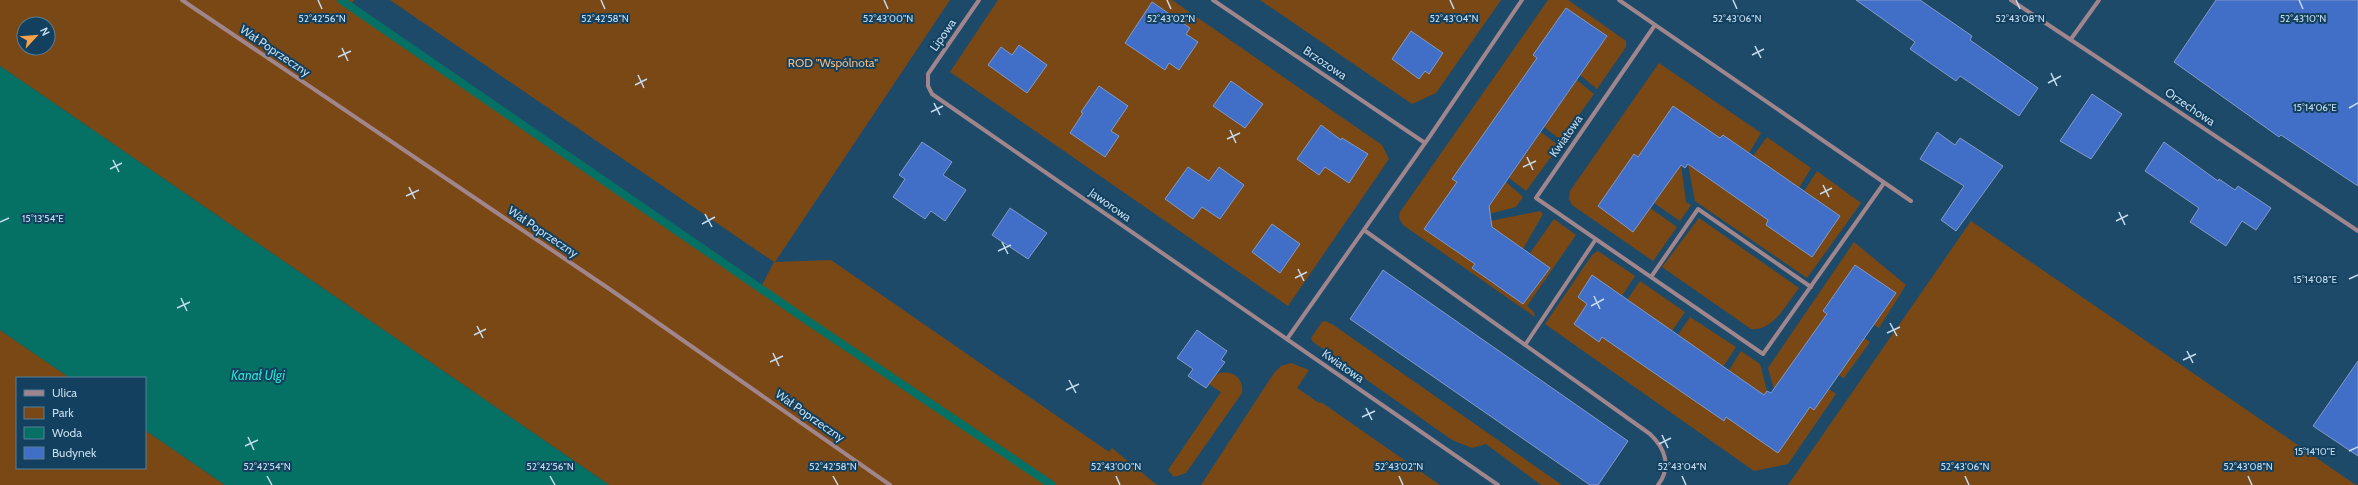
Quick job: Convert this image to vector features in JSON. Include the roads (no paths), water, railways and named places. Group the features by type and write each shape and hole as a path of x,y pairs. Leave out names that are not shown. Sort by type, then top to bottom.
{"street":[{"name":"Wał Poprzeczny","path":"182,0 608,288 890,485"},
{"name":"Lipowa","path":"927,83 930,72 979,0"},
{"name":"Brzozowa","path":"1213,0 1425,142"},
{"path":"1287,339 1522,0"},
{"path":"1619,0 1911,201"},
{"name":"Orzechowa","path":"2012,0 2358,231"},
{"path":"2071,39 2099,0"},
{"name":"Kwiatowa","path":"1655,25 1536,198 1763,354 1884,183"},
{"name":"Jaworowa","path":"927,83 934,96 1287,339"},
{"path":"1651,277 1698,210 1811,287"},
{"path":"1364,230 1650,434 1659,443 1665,455 1666,468 1663,478 1658,485"},
{"path":"1524,345 1596,239"},
{"name":"Kwiatowa","path":"1287,339 1498,485"}],"water":[{"name":"Kanał Ulgi","path":"0,66 609,485 225,485 146,431 146,377 69,377 0,330"}],"waterway":[{"path":"341,0 805,319 1052,485"}],"park label":[{"name":"ROD \"Wspólnota\"","path":"833,63"}]}
